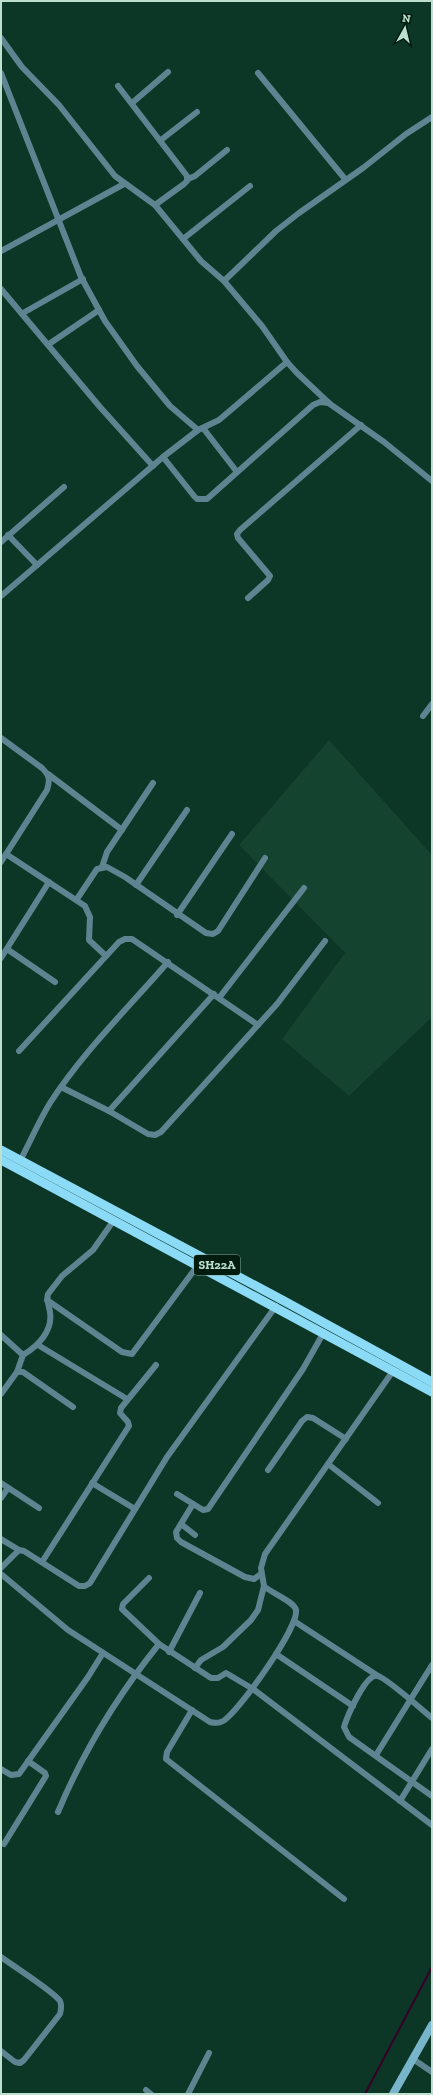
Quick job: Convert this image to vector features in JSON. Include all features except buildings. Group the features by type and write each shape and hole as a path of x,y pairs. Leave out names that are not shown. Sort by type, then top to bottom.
{"main road":[{"name":"SH22A","path":"1,1150 286,1302 432,1382"},
{"name":"SH22A","path":"1,1160 198,1264 432,1391"},
{"path":"393,2094 432,2024"}],"street":[{"path":"1,38 22,67 56,101 115,176 155,205 201,261 224,281 262,326 287,362 329,403 410,462 432,481"},
{"path":"132,103 168,72"},
{"path":"1,73 37,162 57,219 82,279 99,310 137,366 170,406 201,429 237,472"},
{"path":"258,73 345,180"},
{"path":"118,86 161,140 188,179"},
{"path":"161,140 197,112"},
{"path":"224,281 276,231 363,168 411,130 432,118"},
{"path":"155,205 184,184 188,179 195,176 227,150"},
{"path":"1,251 57,219 124,184"},
{"path":"183,239 250,186"},
{"path":"23,313 82,279"},
{"path":"1,289 23,313 100,407 153,466"},
{"path":"49,344 99,310"},
{"path":"1,596 36,564 162,457 201,429 219,420 287,362"},
{"path":"162,457 194,496 202,500 207,499 313,405 320,402 329,403"},
{"path":"248,598 268,580 270,576 238,538 237,534 361,426"},
{"path":"1,542 64,487"},
{"path":"8,535 36,564"},
{"path":"423,716 432,704"},
{"path":"1,738 122,830"},
{"path":"1,862 47,790 50,781 48,774"},
{"path":"102,867 108,852 154,783"},
{"path":"136,885 187,810"},
{"path":"177,915 232,834"},
{"path":"6,854 76,899 89,912 89,940 106,956"},
{"path":"76,899 97,869 107,867 136,885 177,915 206,933 213,934 218,931 265,858"},
{"path":"1,958 49,882"},
{"path":"109,1111 216,996 304,888"},
{"path":"19,1051 119,942 125,938 132,938 258,1025"},
{"path":"62,1087 109,1111 148,1134 155,1135 161,1132 284,996 325,941"},
{"path":"7,949 55,982"},
{"path":"20,1161 50,1104 77,1066 168,962"},
{"path":"1,1394 17,1372 23,1355 38,1345 47,1330 50,1318 47,1300 51,1289 62,1276 93,1250 114,1220"},
{"path":"47,1300 122,1352 132,1354 198,1264"},
{"path":"1,1538 79,1586 85,1586 90,1583 104,1565 135,1509 168,1457 276,1306"},
{"path":"177,1494 202,1510 208,1509 303,1369 324,1332"},
{"path":"1,1335 23,1355"},
{"path":"38,1345 127,1399"},
{"path":"42,1562 129,1426 120,1413 127,1399 156,1365"},
{"path":"195,1668 204,1657 223,1647 256,1615 264,1586 261,1574 265,1554 393,1371"},
{"path":"17,1372 28,1375 73,1407"},
{"path":"268,1470 302,1421 307,1417 313,1418 346,1439"},
{"path":"328,1464 378,1503"},
{"path":"92,1482 135,1509"},
{"path":"1,1483 39,1508"},
{"path":"1,1498 8,1488"},
{"path":"193,1504 181,1524 176,1536 182,1542 250,1579 254,1579 261,1574"},
{"path":"181,1524 195,1535"},
{"path":"1,1568 19,1550"},
{"path":"1,1574 68,1630 210,1722 221,1722 228,1718 253,1689 276,1654 294,1621 296,1611 295,1607 264,1586"},
{"path":"149,1578 123,1604 122,1609 159,1644 195,1668 215,1678 226,1673 253,1689 432,1825"},
{"path":"170,1652 200,1593"},
{"path":"294,1621 378,1676 432,1718"},
{"path":"58,1812 88,1748 135,1674 159,1644"},
{"path":"1,1769 15,1776 19,1774 88,1677 103,1653"},
{"path":"276,1654 353,1706"},
{"path":"376,1755 432,1664"},
{"path":"378,1676 369,1678 353,1706 345,1724 344,1731 349,1737 432,1796"},
{"path":"192,1710 167,1752 166,1759 344,1899"},
{"path":"400,1801 432,1749"},
{"path":"4,1844 46,1776 45,1773 28,1761"},
{"path":"1,1957 52,1994 60,2002 61,2008 60,2014 24,2060 20,2063 15,2062 1,2051"},
{"path":"188,2094 209,2053"},
{"path":"413,2059 432,2072"}],"shaded area":[{"path":"329,740 432,855 432,1017 349,1096 282,1039 345,953 239,845"}],"waterway":[{"path":"365,2094 432,1967"}]}
